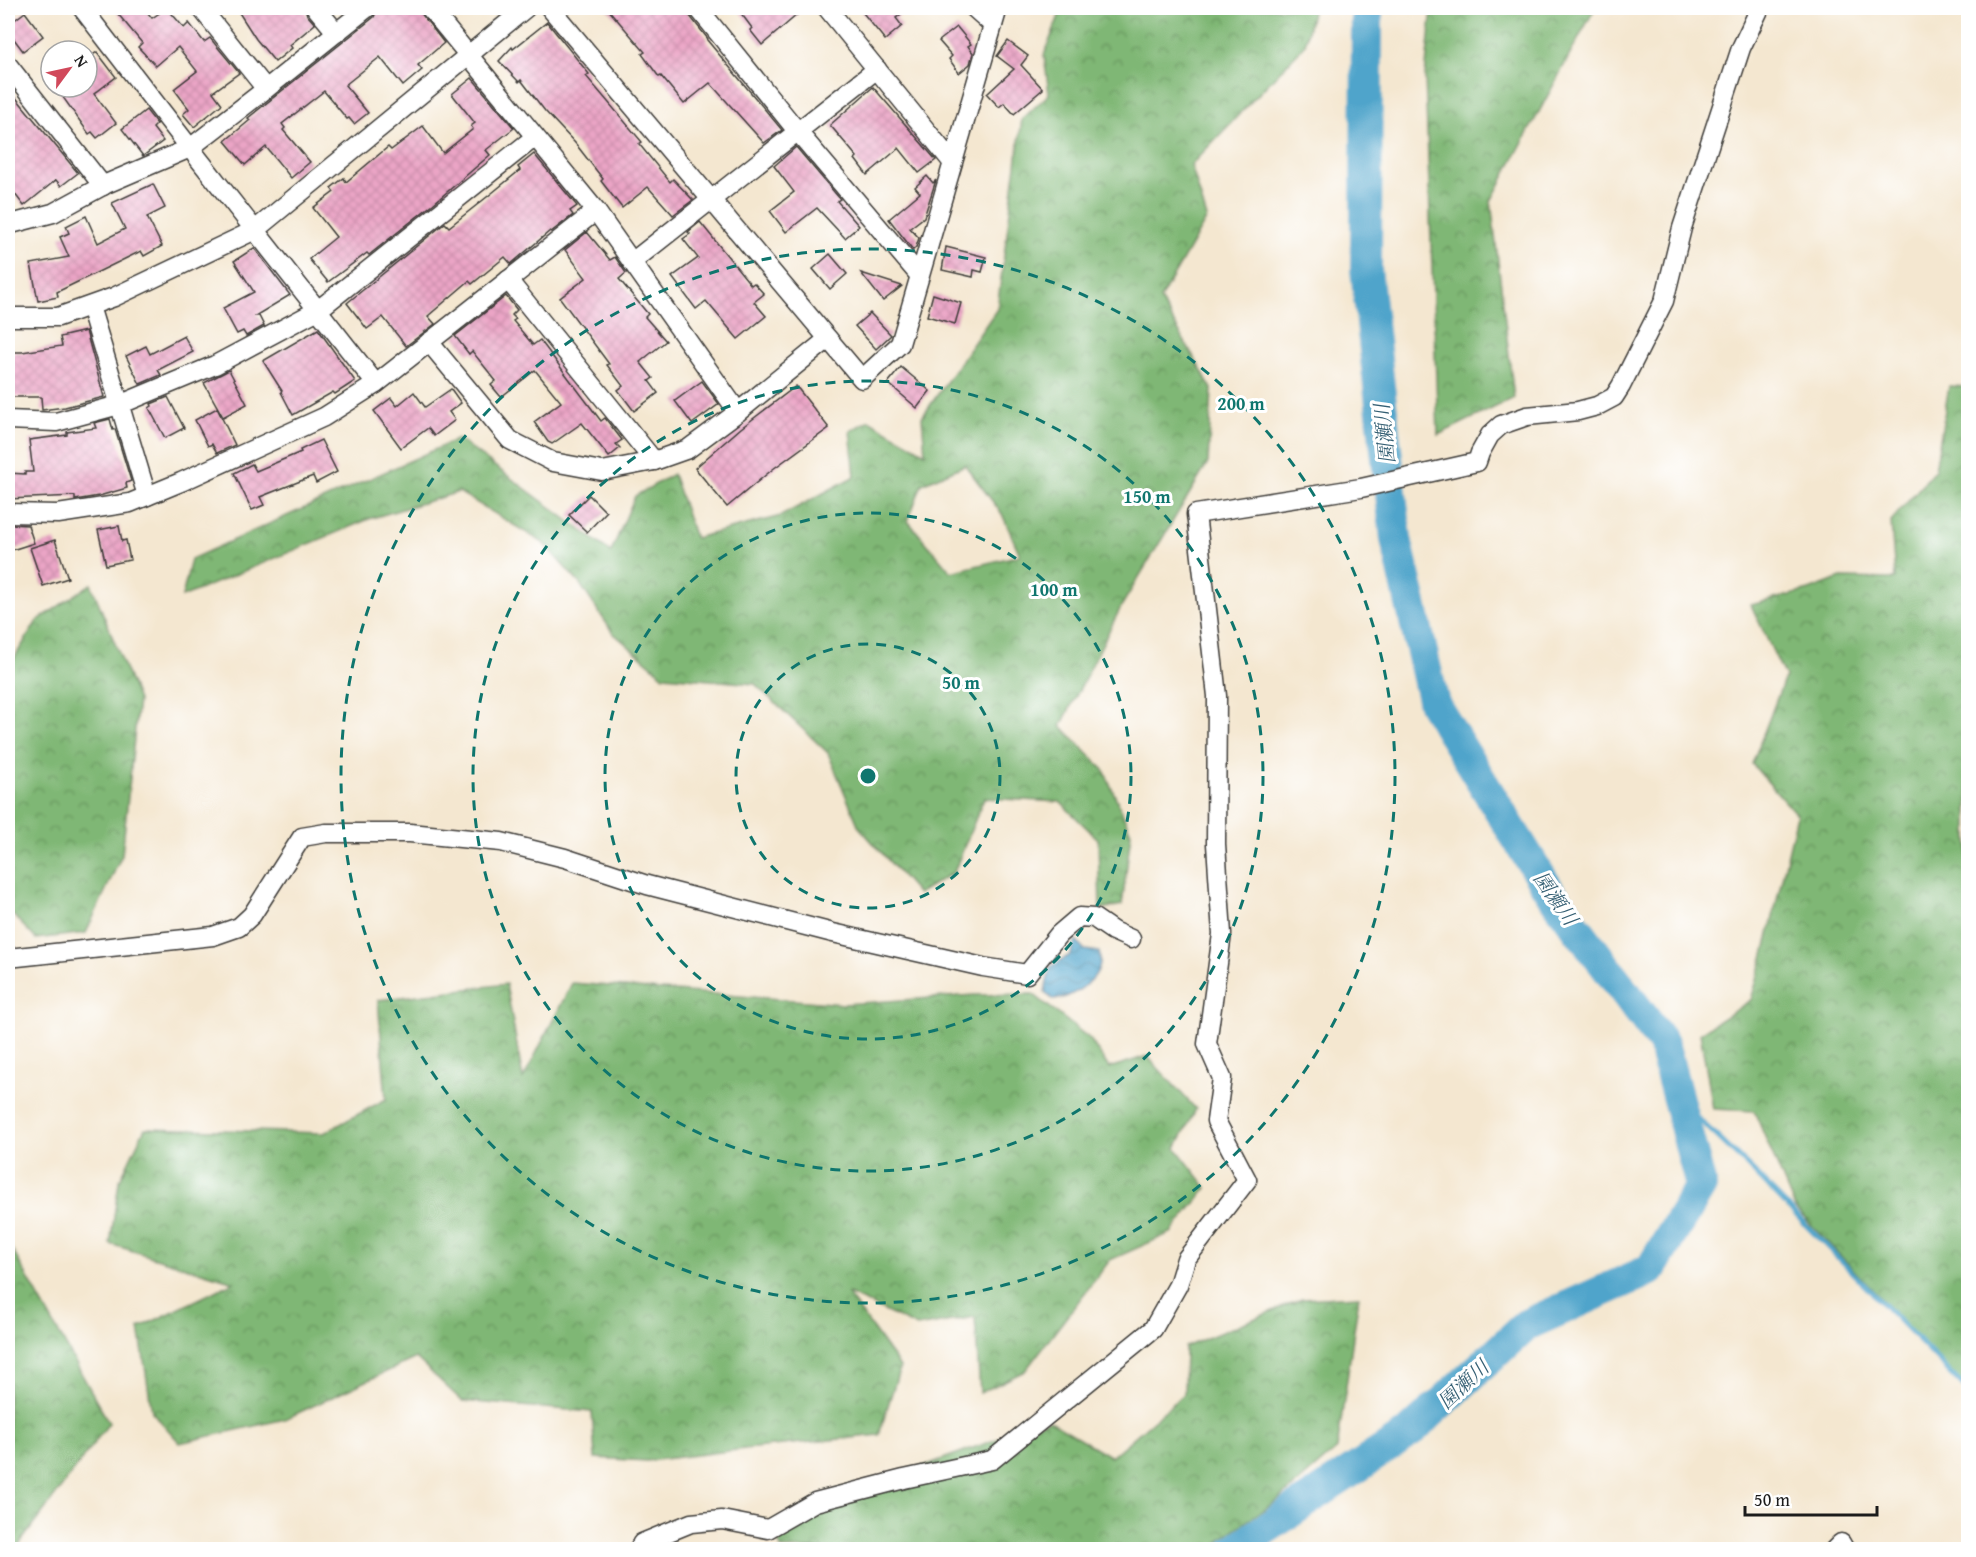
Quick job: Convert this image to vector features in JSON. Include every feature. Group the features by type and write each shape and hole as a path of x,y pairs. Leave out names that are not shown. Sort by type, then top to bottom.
{"street":[{"path":"82,8 376,384"},
{"path":"201,8 266,89"},
{"path":"316,8 336,33"},
{"path":"8,223 53,213 103,186 190,148 367,8"},
{"path":"430,8 596,211 738,412"},
{"path":"8,317 58,317 90,306 114,297 255,230 526,8"},
{"path":"550,8 862,379 900,344 995,16 974,8"},
{"path":"698,8 798,132 919,275"},
{"path":"827,8 952,162"},
{"path":"638,1550 642,1543 691,1523 722,1520 768,1529 815,1502 904,1479 992,1460 1153,1329 1178,1285 1186,1259 1248,1180 1216,1121 1222,1078 1207,1044 1222,934 1215,844 1217,696 1196,514 1361,488 1477,462 1490,435 1501,424 1527,416 1578,411 1597,406 1614,397 1664,301 1682,228 1737,59 1760,8"},
{"path":"8,65 103,186"},
{"path":"632,262 877,69"},
{"path":"8,420 56,422 119,405 215,365 318,310 535,137"},
{"path":"8,513 58,513 130,503 324,417 376,384 596,211"},
{"path":"508,280 654,461"},
{"path":"90,306 147,496"},
{"path":"429,342 510,440 553,462 602,471 654,461 688,449 828,339"},
{"path":"8,958 213,936 239,927 252,915 302,837 326,833 410,833 501,842 566,858 647,885 834,933 983,967 1027,974 1059,934 1079,916 1094,918 1113,931 1131,939"},
{"path":"1834,1550 1841,1543 1845,1550"}],"green space":[{"path":"1062,8 1313,8 1305,45 1191,165 1207,218 1160,299 1212,389 1208,463 1122,605 1061,726 1104,770 1131,833 1122,905 1100,909 1098,839 1060,802 984,798 954,872 918,894 859,827 828,753 755,684 664,676 613,633 580,584 542,542 459,492 369,519 182,597 191,559 458,439 611,552 635,496 673,474 695,538 781,516 855,476 850,431 869,420 925,453 922,417 997,309 1022,119 1049,94 1044,55","holes":["965,465 1002,514 1020,555 951,572 908,521 922,484"]},
{"path":"1432,8 1595,8 1491,201 1514,398 1438,435 1425,76"},
{"path":"1949,386 1968,387 1968,1391 1795,1208 1754,1111 1713,1109 1700,1033 1751,1000 1797,815 1752,764 1785,677 1751,605 1809,590 1841,578 1895,579 1891,521 1935,470"},
{"path":"91,584 138,700 122,855 86,933 36,939 8,910 8,668 37,621"},
{"path":"572,983 844,1004 975,995 1033,994 1090,1039 1109,1068 1147,1056 1196,1109 1176,1148 1207,1188 1171,1233 1110,1260 1025,1371 980,1393 975,1317 917,1327 847,1293 900,1367 879,1435 647,1461 595,1458 592,1412 462,1401 416,1358 285,1419 180,1443 152,1412 139,1328 234,1282 110,1244 119,1182 145,1128 324,1133 386,1099 378,1000 506,984 523,1079"},
{"path":"8,1242 109,1423 15,1550 8,1549"},
{"path":"1359,1296 1337,1449 1281,1498 1222,1538 1214,1549 781,1549 772,1522 1049,1420 1111,1457 1184,1394 1185,1347 1302,1299"}],"water":[{"path":"1076,941 1085,950 1099,952 1098,969 1087,984 1079,990 1053,1000 1045,992 1050,967 1070,955"}],"building":[{"path":"113,8 144,8 152,18 167,8 184,28 189,23 204,42 210,38 239,73 213,92 222,104 194,127 183,114 189,109 174,89 197,71 178,47 156,66 138,47 142,43"},
{"path":"236,8 305,8 307,15 315,24 290,45 292,48 275,62 256,39"},
{"path":"378,8 417,8 444,43 418,65 422,70 403,86 380,57 345,85 368,113 354,124 349,118 347,119 324,91 282,124 285,128 283,130 310,162 291,178 266,147 245,165 225,141 250,120 248,118 374,17"},
{"path":"607,8 687,8 689,15 707,40 782,130 764,143 710,83 684,104 661,76 659,77 642,54 645,52"},
{"path":"737,8 805,8 762,45"},
{"path":"859,8 909,8 896,18 902,26 885,40"},
{"path":"25,12 43,36 23,51 8,31 8,25"},
{"path":"547,22 589,74 586,76 642,142 639,144 670,182 673,179 693,200 673,215 648,187 622,208 575,143 545,111 521,80 519,82 499,61 512,47 513,49"},
{"path":"957,27 971,44 968,46 973,53 970,64 959,73 949,59 952,56 939,41"},
{"path":"1008,41 1028,56 1021,65 1043,89 1014,114 1004,103 999,107 987,94 1014,69 997,56"},
{"path":"99,55 116,77 99,90"},
{"path":"472,78 514,128 486,150 490,155 433,204 369,255 367,253 328,282 309,259 336,237 313,208 334,192 331,188 344,178 346,182 388,147 391,150 423,126 443,153 473,129 471,126 475,123 452,94"},
{"path":"873,87 936,160 919,173 899,148 867,175 855,159 857,157 830,125"},
{"path":"8,88 78,173 61,186 56,180 24,206 8,185"},
{"path":"64,99 98,99 116,123 97,138 92,132 89,134"},
{"path":"146,110 157,124 153,128 163,141 143,156 122,129"},
{"path":"796,147 840,199 837,201 859,226 845,238 817,208 786,232 770,211 794,192 774,166"},
{"path":"534,154 577,206 570,211 573,215 511,264 505,257 472,284 469,281 428,316 435,324 406,346 383,317 367,329 347,303 445,223 449,227 492,193 520,170 518,167"},
{"path":"927,176 933,183 936,180 924,217 910,228 919,238 913,250 889,219 920,193 915,187"},
{"path":"153,184 165,208 147,217 162,246 144,256 141,251 57,292 58,297 38,301 31,264 69,257 60,237 69,233 66,226 86,216 98,243 125,229 112,203"},
{"path":"700,222 751,285 754,283 764,294 754,302 766,316 738,339 706,301 696,309 672,277 698,258 683,239"},
{"path":"587,232 610,260 615,257 626,273 619,279 648,314 645,317 666,341 640,362 653,378 649,381 658,393 634,411 618,390 623,386 607,365 609,364 560,298 586,278 565,250"},
{"path":"946,247 986,257 982,272 974,270 973,277 942,270"},
{"path":"254,248 290,295 255,316 259,316 264,326 246,336 243,331 237,334 223,308 254,292 234,261"},
{"path":"830,254 847,274 830,289 813,269"},
{"path":"861,273 902,286 883,301"},
{"path":"933,294 961,303 955,324 927,316"},
{"path":"506,296 517,310 512,315 516,319 513,321 533,345 540,340 601,421 605,418 622,440 616,444 620,448 609,457 582,423 552,444 548,442 534,422 561,402 535,370 501,397 491,385 496,381 472,351 469,354 455,336"},
{"path":"870,313 891,335 876,349 855,326"},
{"path":"318,329 355,381 293,415 282,391 263,361"},
{"path":"86,331 104,397 42,410 41,397 8,397 8,352 62,346 60,337"},
{"path":"184,336 193,352 158,370 161,375 140,384 126,356 146,346 150,354"},
{"path":"901,367 930,391 917,408 888,383"},
{"path":"229,370 247,404 223,417 204,383"},
{"path":"702,381 719,404 692,424 675,401"},
{"path":"796,386 829,428 773,469 727,507 695,468 741,428"},
{"path":"451,389 461,403 449,412 455,420 434,436 428,428 401,448 374,411 391,398 397,406 414,392 425,407"},
{"path":"168,397 184,428 165,438 149,408 151,404"},
{"path":"217,408 235,445 217,453 212,444 208,446 195,420"},
{"path":"110,419 131,481 126,483 127,488 75,500 75,496 8,499 8,473 33,472 29,440 96,428 94,423"},
{"path":"321,440 337,472 316,483 313,476 260,497 264,505 252,510 234,473 252,464 256,471 301,452 300,450"},
{"path":"589,495 606,512 587,532 569,515"},
{"path":"8,524 28,525 34,543 12,550 8,537"},
{"path":"119,526 122,541 126,540 130,560 106,565 98,530"},
{"path":"55,540 68,578 43,586 30,548"}],"waterway":[{"name":"園瀬川","path":"1234,1550 1410,1432 1526,1325 1650,1270 1701,1186 1663,1043 1550,892 1434,704 1396,539 1366,269 1367,8"},
{"path":"1678,1099 1754,1172 1968,1391"}]}
